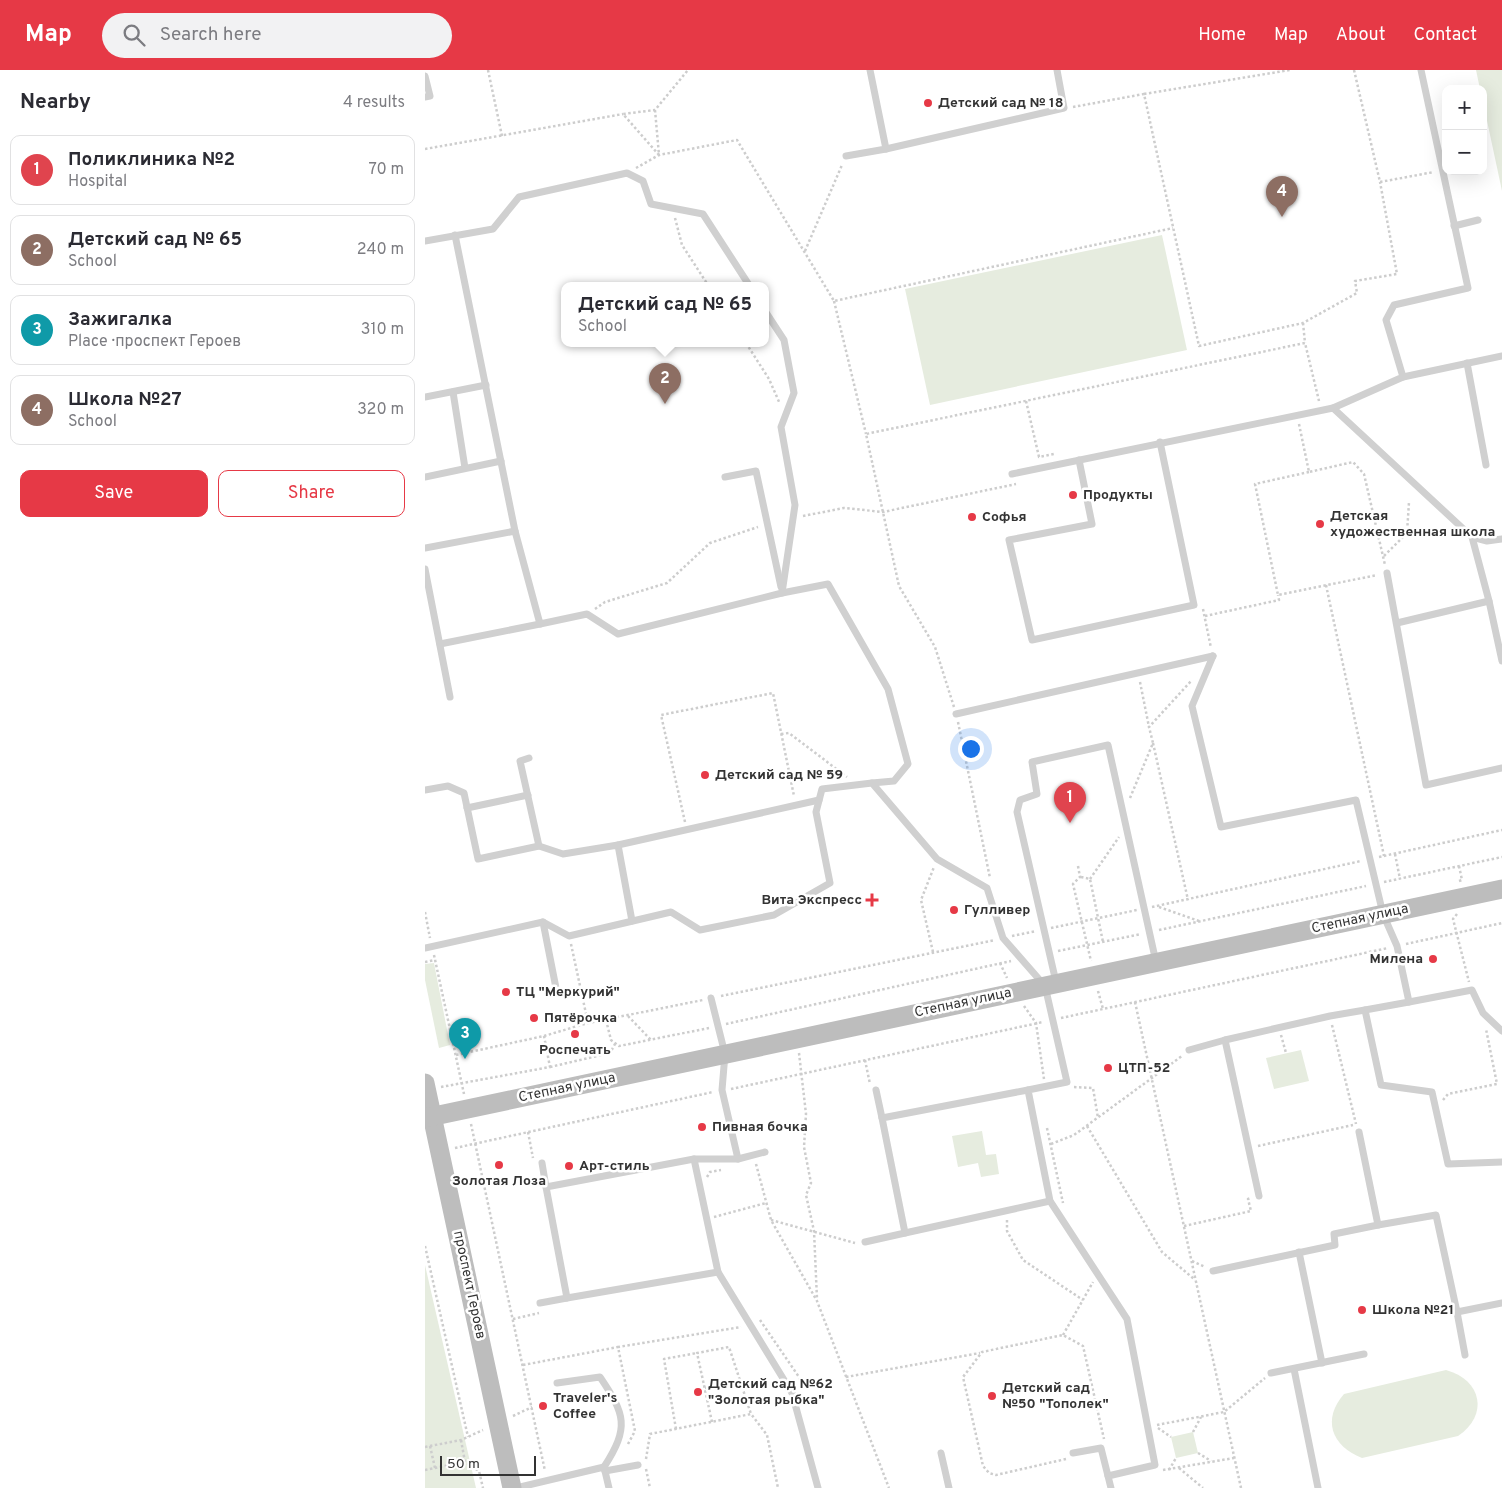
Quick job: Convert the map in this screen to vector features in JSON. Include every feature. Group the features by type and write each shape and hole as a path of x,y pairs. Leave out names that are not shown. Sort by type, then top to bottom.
{"street":[{"name":"Степная улица","path":"429,1117 1502,889"},
{"name":"проспект Героев","path":"426,1086 429,1117 439,1151 512,1488"}],"lane":[{"path":"870,70 886,148"},
{"path":"846,156 1064,108 1057,70"},
{"path":"1421,70 1442,170"},
{"path":"425,76 430,96 425,97"},
{"path":"425,241 493,229 519,197 627,173 643,181 651,204 703,214 747,282"},
{"path":"1403,377 1386,320 1394,305 1468,288 1443,175"},
{"path":"1455,226 1479,220"},
{"path":"455,235 515,531 540,624"},
{"path":"769,317 784,340 795,393 781,427 795,505 782,593"},
{"path":"1012,474 1160,442 1333,408 1403,377 1502,356"},
{"path":"1467,363 1486,465"},
{"path":"425,397 486,385"},
{"path":"453,392 465,468"},
{"path":"1333,408 1471,537 1487,541 1502,539"},
{"path":"1079,460 1092,524 1009,540 1032,640 1194,605 1160,442"},
{"path":"425,477 501,461"},
{"path":"725,477 756,471 782,593"},
{"path":"425,548 515,531"},
{"path":"1471,537 1489,601 1502,661"},
{"path":"425,569 449,697"},
{"path":"1387,573 1426,785 1502,768"},
{"path":"429,947 543,922 569,936 671,912 700,930 774,916 830,883 816,812 822,789 895,781 908,764 888,689 828,584 782,593 618,634 587,614 440,644"},
{"path":"1397,622 1489,601"},
{"path":"956,714 1138,671 1213,656"},
{"path":"1213,656 1192,706 1221,827 1356,800 1383,914 1397,946 1409,1002"},
{"path":"882,1118 1067,1082 1052,1020 1050,985 1017,812 1020,800 1037,794 1032,762 1108,746 1156,962"},
{"path":"529,758 520,761 539,846"},
{"path":"872,783 937,859 987,888 1003,938 1050,985"},
{"path":"425,790 448,786 464,793 478,859 539,846 563,854 618,845 819,800"},
{"path":"467,808 528,795"},
{"path":"618,845 632,921"},
{"path":"543,922 556,988"},
{"path":"1189,1050 1330,1016 1472,990 1483,1012 1502,1031"},
{"path":"711,998 725,1054 722,1090 738,1159"},
{"path":"1365,1010 1381,1085 1432,1092 1448,1164 1502,1162"},
{"path":"1225,1040 1259,1196"},
{"path":"876,1090 905,1233"},
{"path":"1028,1090 1050,1201 1127,1319 1155,1464 1108,1476"},
{"path":"1359,1132 1378,1225"},
{"path":"546,1187 694,1159 738,1159 765,1152"},
{"path":"694,1159 711,1218 719,1272 792,1393 818,1488"},
{"path":"542,1163 567,1298"},
{"path":"865,1242 1050,1201"},
{"path":"1213,1271 1335,1245 1334,1234 1436,1214 1465,1355"},
{"path":"1299,1252 1322,1363"},
{"path":"540,1303 719,1272"},
{"path":"1457,1312 1502,1303"},
{"path":"1271,1373 1364,1354"},
{"path":"1293,1369 1317,1488"},
{"path":"557,1383 600,1376 617,1402 622,1426 619,1444 605,1469 609,1488"},
{"path":"1073,1453 1101,1448 1111,1488"},
{"path":"941,1453 949,1488"},
{"path":"517,1488 547,1480 637,1465"}],"path":[{"path":"488,70 502,136"},
{"path":"659,156 655,110 687,70"},
{"path":"1064,108 1290,70"},
{"path":"1144,94 1199,346 1303,323 1357,292 1355,281 1397,274 1380,182 1354,70"},
{"path":"425,149 655,110"},
{"path":"623,114 659,156"},
{"path":"627,173 659,156 737,140 834,301 866,434 899,586 935,647 956,714 991,880"},
{"path":"805,252 846,156"},
{"path":"1380,182 1442,170"},
{"path":"673,209 682,245 706,282"},
{"path":"834,301 1173,228"},
{"path":"1303,323 1305,343 1319,402"},
{"path":"866,434 1305,343"},
{"path":"749,347 769,379 785,417"},
{"path":"1026,401 1039,457 1058,453"},
{"path":"1301,437 1309,472"},
{"path":"1205,616 1279,600 1255,484 1353,462 1365,474 1387,573 1278,595"},
{"path":"793,518 844,508 883,512 1023,483"},
{"path":"1383,556 1407,533 1409,502"},
{"path":"587,614 605,602 667,583 710,543 767,525"},
{"path":"1326,585 1385,856"},
{"path":"1203,606 1213,656"},
{"path":"1138,671 1187,900"},
{"path":"1149,727 1194,678"},
{"path":"687,830 661,715 773,693 796,805"},
{"path":"781,734 789,733 858,785"},
{"path":"1123,815 1153,743"},
{"path":"1103,942 1089,879 1126,827"},
{"path":"1395,854 1400,879"},
{"path":"933,952 921,900 937,859"},
{"path":"1078,866 1080,877"},
{"path":"1459,866 1462,880 1451,885 1457,915 1453,919 1455,933 1472,990"},
{"path":"1080,877 1089,879"},
{"path":"1080,877 1073,884 1103,1009"},
{"path":"1157,906 1200,921"},
{"path":"425,912 429,947 435,960 456,1054 547,1480"},
{"path":"439,1151 1502,924"},
{"path":"569,936 588,1023"},
{"path":"425,962 435,960"},
{"path":"1000,963 1014,993 1035,1023 1045,1086"},
{"path":"1135,1002 1241,1488"},
{"path":"1435,1104 1448,1094 1497,1084 1483,1012"},
{"path":"628,1016 651,1040"},
{"path":"1330,1016 1359,1132"},
{"path":"456,1054 544,1036 588,1023 606,1020"},
{"path":"1279,1028 1286,1053"},
{"path":"544,1036 550,1067"},
{"path":"797,1039 806,1114 804,1147 811,1182 806,1195 814,1231 817,1301"},
{"path":"426,1086 462,1083 550,1067 610,1053 615,1044"},
{"path":"1051,1144 1073,1135 1087,1126 1189,1050"},
{"path":"1067,1082 1068,1087 1093,1088 1098,1118"},
{"path":"1249,1148 1357,1124"},
{"path":"1046,1125 1063,1203"},
{"path":"1087,1126 1162,1252 1195,1280"},
{"path":"754,1155 771,1220 817,1301 889,1488"},
{"path":"706,1179 710,1172 739,1165 738,1159"},
{"path":"1184,1226 1251,1211 1248,1198 1259,1196"},
{"path":"711,1218 766,1203"},
{"path":"713,1209 711,1218 717,1226"},
{"path":"1006,1217 1007,1230 1023,1260 1083,1300"},
{"path":"425,1246 468,1438"},
{"path":"1191,1261 1213,1271"},
{"path":"1063,1335 1097,1274"},
{"path":"513,1319 542,1313"},
{"path":"757,1315 799,1378 804,1396"},
{"path":"523,1365 742,1326 737,1319"},
{"path":"847,1377 1063,1335 1083,1346 1105,1445 1101,1448"},
{"path":"611,1456 625,1450 635,1430 618,1347"},
{"path":"676,1429 664,1359 729,1348 751,1414 767,1435 777,1488"},
{"path":"982,1352 963,1377 983,1466 989,1473 996,1475 1068,1458 1073,1453"},
{"path":"697,1353 712,1422"},
{"path":"1153,1425 1224,1412 1271,1373"},
{"path":"705,1388 740,1381"},
{"path":"425,1447 468,1438 532,1407"},
{"path":"650,1488 645,1465 650,1434 751,1414"},
{"path":"1193,1432 1201,1416"},
{"path":"1153,1425 1155,1434"},
{"path":"1153,1425 1171,1437"},
{"path":"461,1440 465,1462"},
{"path":"430,1446 435,1468"},
{"path":"1199,1453 1213,1462"},
{"path":"1169,1470 1176,1458"},
{"path":"1161,1462 1163,1471 1234,1458"},
{"path":"425,1470 465,1462 479,1471 483,1488"},
{"path":"1179,1468 1203,1488"}],"shaded area":[{"path":"1476,70 1502,70 1502,191 1487,121 1487,85 1479,85"},
{"path":"1162,235 1187,350 930,405 905,289"},
{"path":"434,963 450,1045 439,1048 425,980 425,964"},
{"path":"1301,1050 1309,1081 1274,1089 1266,1058"},
{"path":"982,1131 986,1155 996,1154 999,1174 981,1177 978,1163 958,1167 952,1136"},
{"path":"425,1265 476,1488 425,1488"},
{"path":"1446,1370 1458,1375 1467,1382 1474,1390 1477,1399 1477,1409 1474,1418 1468,1428 1458,1436 1362,1458 1351,1453 1337,1439 1333,1431 1333,1413 1337,1403 1344,1394"},
{"path":"1193,1432 1198,1453 1176,1458 1171,1437"}],"place":[{"name":"Детский сад № 18","path":"928,103"},
{"name":"Школа №27","path":"1282,217"},
{"name":"Детский сад № 65","path":"665,404"},
{"name":"Продукты","path":"1073,495"},
{"name":"Софья","path":"972,517"},
{"name":"Детская художественная школа","path":"1320,524"},
{"name":"Детский сад № 59","path":"705,775"},
{"name":"Поликлиника №2","path":"1070,823"},
{"name":"Вита Экспресс","path":"872,900"},
{"name":"Гулливер","path":"954,910"},
{"name":"Милена","path":"1433,959"},
{"name":"ТЦ \"Меркурий\"","path":"506,992"},
{"name":"Пятёрочка","path":"534,1018"},
{"name":"Роспечать","path":"575,1034"},
{"name":"Зажигалка","path":"465,1059"},
{"name":"ЦТП-52","path":"1108,1068"},
{"name":"Пивная бочка","path":"702,1127"},
{"name":"Золотая Лоза","path":"499,1165"},
{"name":"Арт-стиль","path":"569,1166"},
{"name":"Школа №21","path":"1362,1310"},
{"name":"Детский сад №62 \"Золотая рыбка\"","path":"698,1392"},
{"name":"Детский сад №50 \"Тополек\"","path":"992,1396"},
{"name":"Traveler's Coffee","path":"543,1406"}]}
